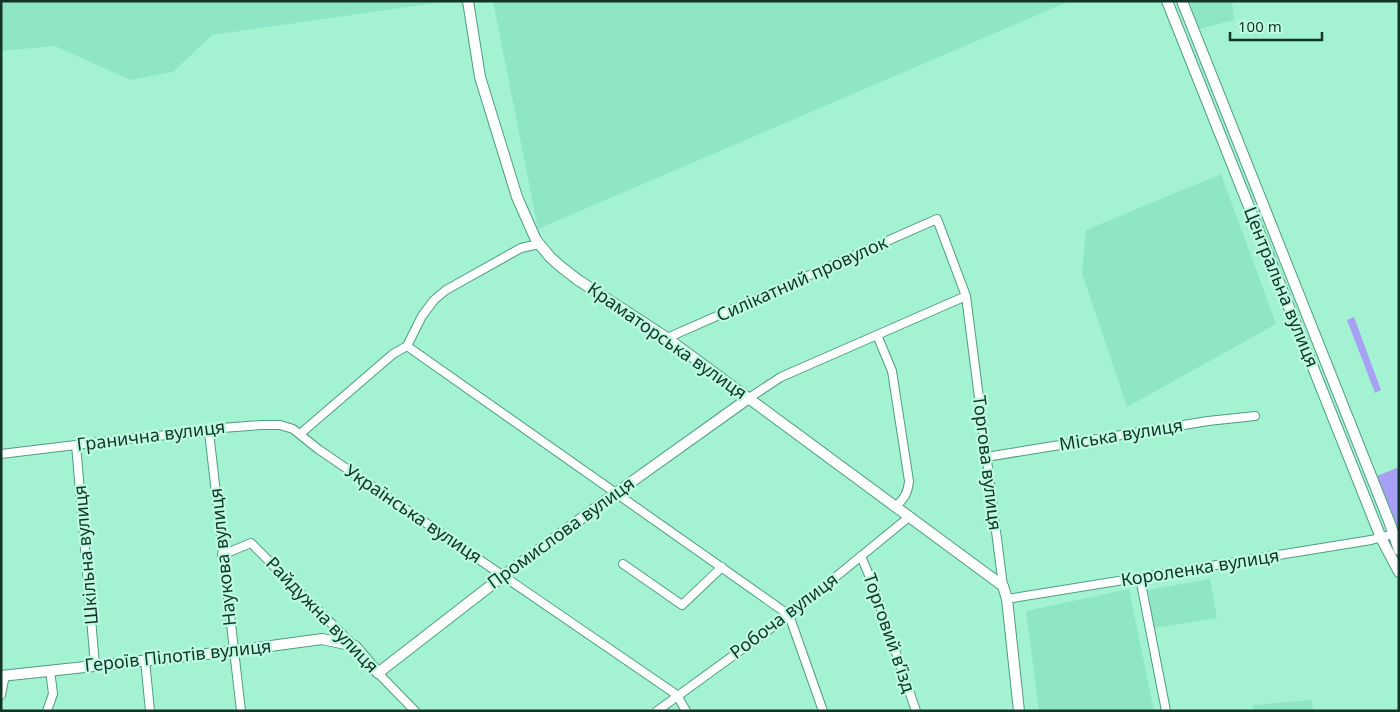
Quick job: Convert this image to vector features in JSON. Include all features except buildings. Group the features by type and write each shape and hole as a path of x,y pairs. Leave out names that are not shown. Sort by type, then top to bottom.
{"street":[{"name":"Краматорська вулиця","path":"468,1 480,77 517,196 539,244 560,266 667,338 1003,586"},
{"name":"Центральна вулиця","path":"1167,1 1381,538 1399,572"},
{"name":"Центральна вулиця","path":"1182,1 1399,550"},
{"name":"Торгова вулиця","path":"937,219 966,296 1003,586 1007,599 1019,711"},
{"name":"Силікатний провулок","path":"667,338 937,219"},
{"path":"300,434 393,354 407,346 422,316 434,300 446,290 521,248 539,244"},
{"path":"749,398 781,376 966,296"},
{"path":"877,335 892,371 909,481 908,492 896,507"},
{"path":"407,346 789,614 823,711"},
{"name":"Промислова вулиця","path":"378,674 503,576 749,398"},
{"name":"Міська вулиця","path":"986,457 1208,421 1255,416"},
{"name":"Гранична вулиця","path":"1,454 142,437 209,432 222,428 280,425 293,429 300,434"},
{"name":"Наукова вулиця","path":"209,432 241,711"},
{"name":"Українська вулиця","path":"300,434 318,449 677,695"},
{"name":"Шкільна вулиця","path":"76,444 95,665"},
{"name":"Робоча вулиця","path":"657,711 789,614 909,517"},
{"name":"Короленка вулиця","path":"1007,599 1381,538 1393,534"},
{"name":"Райдужна вулиця","path":"222,555 252,543 415,711"},
{"name":"Торговий в’їзд","path":"862,556 916,711"},
{"path":"623,564 682,605 722,567"},
{"path":"1140,578 1166,711"},
{"name":"Героїв Пілотів вулиця","path":"3,676 234,651 322,639 354,646"},
{"path":"145,660 150,711"},
{"path":"47,711 52,694 50,670"},
{"path":"1,695 3,676"},
{"path":"677,695 686,711"}],"shaded area":[{"path":"1,1 450,1 212,35 173,72 130,80 55,46 1,51"},
{"path":"493,1 1070,1 538,229"},
{"path":"1189,1 1232,1 1234,20 1199,29"},
{"path":"1221,174 1276,324 1127,407 1082,273 1086,230"},
{"path":"1354,317 1381,390 1375,393 1347,320"},
{"path":"1399,467 1399,531 1377,476"},
{"path":"1210,579 1217,618 1154,628 1148,590"},
{"path":"1129,589 1154,711 1039,711 1026,611"},
{"path":"1312,700 1313,711 1253,711 1253,705"}]}
